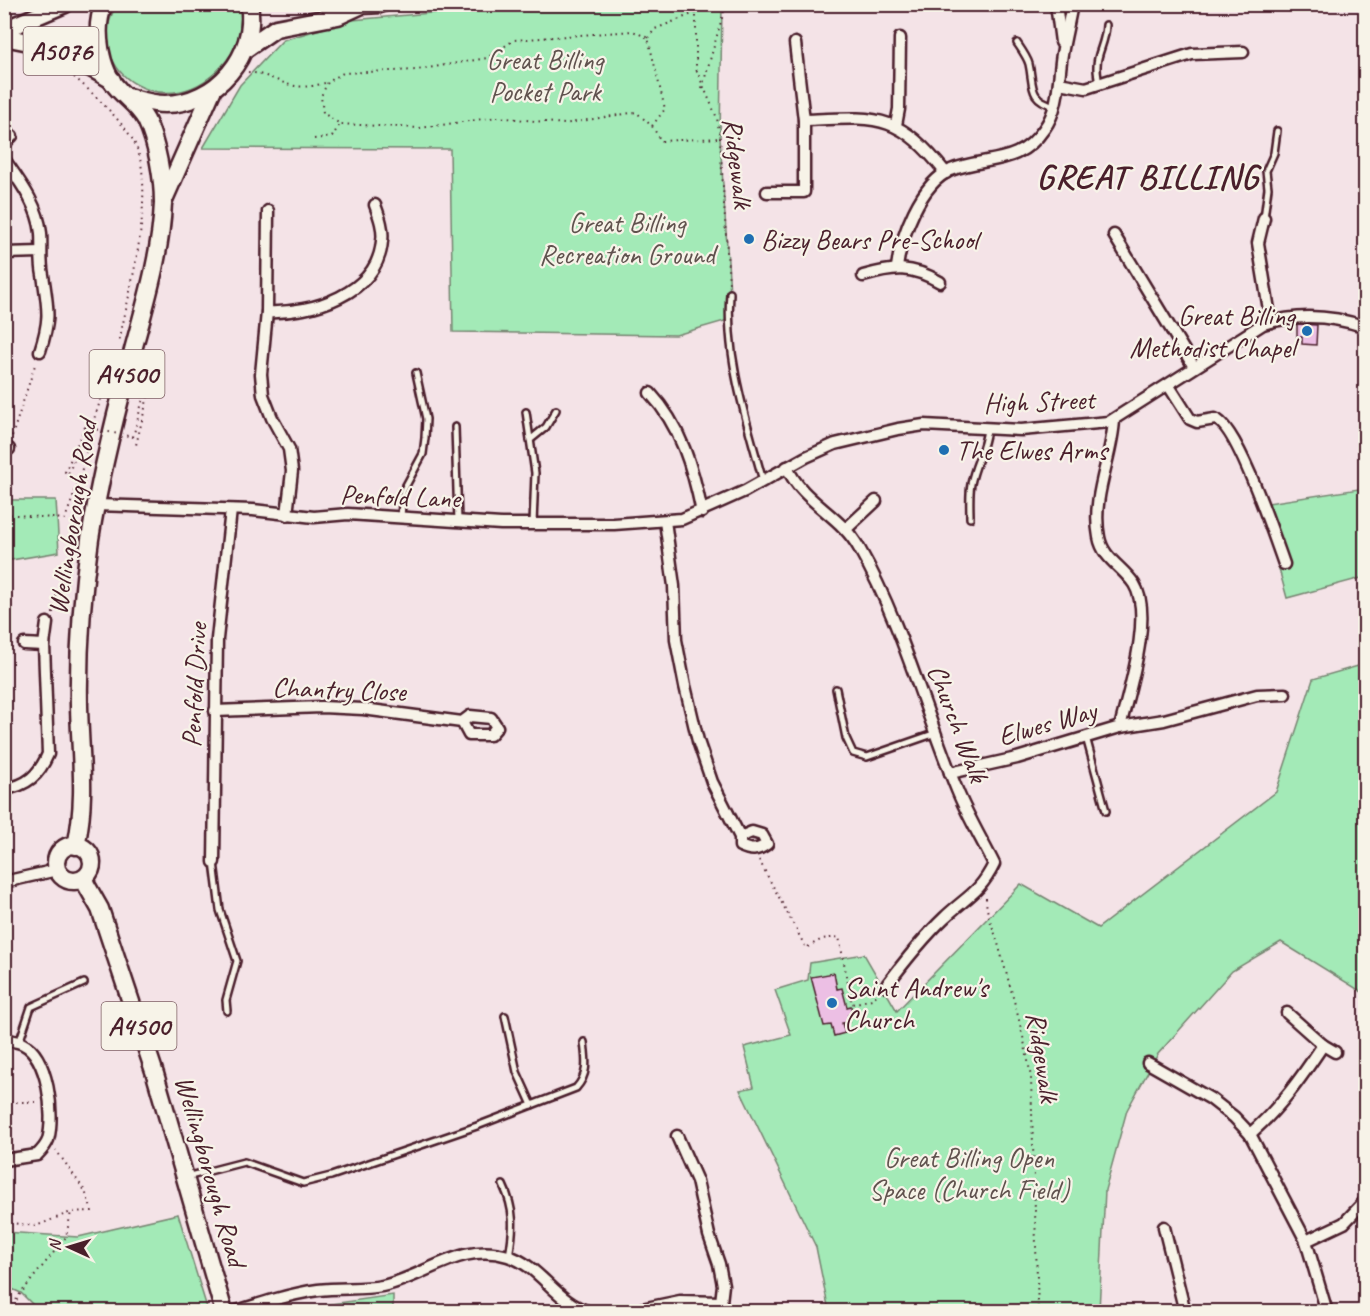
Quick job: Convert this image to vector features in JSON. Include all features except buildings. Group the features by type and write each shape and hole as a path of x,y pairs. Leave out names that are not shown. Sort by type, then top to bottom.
{"main road":[{"name":"A5076","path":"4,30 64,4"},
{"path":"104,4 98,27 100,44 112,80"},
{"path":"126,96 167,104 213,89 233,70 244,51 250,26 249,4"},
{"path":"244,51 259,37 276,28 338,16 361,5 381,4"},
{"name":"A5076","path":"4,37 54,47 112,80"},
{"name":"Wellingborough Road","path":"76,846 83,806 79,701 81,631 96,505 114,422 150,286 159,243 163,202 154,142 139,108 112,80"},
{"name":"Wellingborough Road","path":"163,202 213,89"},
{"path":"76,846 87,851 92,863 88,874 83,879 65,879 57,870 60,852 76,846"},
{"name":"Wellingborough Road","path":"83,879 100,909 155,1074 224,1311"}],"street":[{"path":"1056,4 1062,54"},
{"path":"897,267 903,238 915,210 946,173 1006,159 1024,149 1046,126 1055,106 1072,4"},
{"path":"896,125 899,109 900,38"},
{"path":"767,192 804,192 804,120 795,43"},
{"path":"1059,83 1086,88 1192,54 1242,52"},
{"path":"804,120 871,119 896,125 910,133 946,173"},
{"path":"4,159 32,202 41,233 49,324 40,351"},
{"path":"267,312 306,310 349,292 364,279 378,258 383,240 375,205"},
{"path":"268,211 267,312 261,374 264,394 272,418 289,449 292,471 287,515"},
{"path":"1264,218 1258,243 1271,322"},
{"path":"1114,235 1194,367"},
{"path":"4,253 41,252"},
{"path":"863,276 897,267 929,276 940,282"},
{"path":"48,308 61,307"},
{"name":"High Street","path":"702,512 835,444 898,429 924,425 987,429 1053,429 1114,420 1263,324 1298,316 1343,320 1365,327"},
{"path":"1169,386 1190,420 1197,422 1215,419 1227,426 1258,492 1284,564"},
{"path":"650,393 672,419 695,479 702,512"},
{"name":"Elwes Way","path":"950,773 1017,759 1120,727 1134,667 1141,623 1140,600 1134,584 1106,556 1099,538 1098,507 1101,484 1113,437 1114,420"},
{"name":"Church Walk","path":"787,467 802,493 846,529 859,546 877,583 937,732 950,773 994,864 985,884"},
{"path":"846,529 876,501"},
{"name":"Penfold Lane","path":"96,505 231,510 315,518 348,514 401,519 532,524 665,521 702,512"},
{"name":"Penfold Drive","path":"214,862 218,639 231,510"},
{"path":"665,521 674,586 676,640 698,741 712,782 740,837 740,846 759,850 767,844 762,835 752,832 740,837"},
{"path":"4,789 20,787 33,777 48,754 44,645 47,623"},
{"path":"24,644 44,645"},
{"path":"1120,727 1164,720 1257,694 1286,694"},
{"name":"Chantry Close","path":"215,711 322,707 363,709 462,722"},
{"path":"4,882 57,870"},
{"path":"886,986 913,950 945,917 985,884"},
{"path":"1287,1013 1323,1045 1335,1052"},
{"path":"4,1039 24,1044 39,1060 51,1118 47,1143 37,1155 4,1160"},
{"path":"1250,1134 1271,1115 1295,1087 1323,1045"},
{"path":"1148,1063 1210,1099 1234,1117 1250,1134 1306,1241 1327,1311"},
{"path":"627,1311 680,1301 722,1307 723,1285 719,1264 709,1235 697,1180 677,1136"},
{"path":"1306,1241 1344,1223 1365,1200"},
{"path":"1164,1227 1185,1311"},
{"path":"234,1311 317,1290 383,1286 463,1254 490,1252 509,1256 532,1269 568,1303 590,1311"}],"lane":[{"path":"1099,85 1097,52 1105,40 1106,25"},
{"path":"1017,42 1029,64 1029,77 1038,98 1043,103 1055,106"},
{"path":"1264,218 1268,188 1266,169 1274,153 1277,131"},
{"path":"730,293 728,320 738,386 763,481"},
{"path":"401,519 403,491 423,454 425,438 426,419 416,373"},
{"path":"530,440 546,427 556,410"},
{"path":"526,412 535,473 532,524"},
{"path":"455,427 458,522"},
{"path":"970,518 970,487 977,464 984,451 987,429"},
{"path":"836,689 846,738 853,753 867,757 937,732"},
{"path":"1086,737 1106,811"},
{"path":"214,862 220,910 237,961 226,1000 227,1011"},
{"path":"19,1043 31,1007 84,983"},
{"path":"504,1016 517,1072 532,1105"},
{"path":"185,1178 244,1162 303,1183 331,1176 576,1088 584,1079 586,1070 584,1042"},
{"path":"503,1185 512,1203 509,1256"}],"path":[{"name":"Ridgewalk","path":"696,4 698,31 694,48 696,69 702,88 717,118 720,138 730,293"},
{"path":"702,88 726,4"},
{"path":"648,38 655,29 697,12"},
{"path":"233,70 267,74 284,85 309,88 328,82 342,73 417,70 487,58 514,40 633,31 648,38"},
{"path":"648,38 665,110 652,126"},
{"path":"72,75 87,88 134,142 140,164 143,186 137,251 116,353"},
{"path":"328,82 321,96 323,112 340,124 420,128 497,117 564,124 636,112 652,126 661,141 720,138"},
{"path":"314,139 332,137 340,124"},
{"path":"40,351 7,448 6,514 64,519 79,481 110,374"},
{"path":"88,444 82,442 68,474 64,472 85,427 133,437 144,395 148,396 136,445"},
{"path":"79,481 84,481 96,505"},
{"path":"47,623 47,620 52,621 54,596 58,597"},
{"path":"753,850 806,948 822,939 839,937 852,1004 872,999 886,986"},
{"name":"Ridgewalk","path":"985,884 986,912 995,931 1026,1042 1031,1078 1038,1311"},
{"path":"4,1102 49,1102"},
{"path":"4,1222 36,1226 71,1212 92,1211 85,1191 60,1152 47,1143"},
{"path":"14,1311 17,1298 66,1237 71,1212"}],"green space":[{"path":"117,4 240,5 239,34 226,61 204,81 180,91 157,92 136,84 119,70 109,51 108,29"},
{"path":"531,4 722,5 720,138 730,293 728,320 676,335 453,332 450,149 203,148 240,85 283,40 352,20"},
{"path":"1365,488 1365,577 1287,598 1261,504"},
{"path":"5,500 56,500 59,552 5,561"},
{"name":"Great Billing Open Space (Church Field)","path":"1365,664 1365,994 1281,942 1232,971 1158,1054 1127,1110 1105,1190 1099,1311 829,1311 816,1247 740,1090 754,1087 744,1047 791,1035 775,990 808,980 810,963 864,954 897,1011 1021,884 1098,928 1276,792 1313,679"},
{"path":"178,1214 208,1311 39,1311 21,1293 5,1286 5,1232 78,1237"},
{"path":"393,1295 393,1311 283,1311"}],"place":[{"name":"Bizzy Bears Pre-School","path":"749,239"},
{"name":"Great Billing Methodist Chapel","path":"1307,331"},
{"name":"The Elwes Arms","path":"944,450"},
{"name":"Saint Andrew's Church","path":"832,1003"}],"district":[{"name":"GREAT BILLING","path":"1148,176"}],"park label":[{"name":"Great Billing Pocket Park","path":"545,75"},
{"name":"Great Billing Recreation Ground","path":"627,238"}]}
